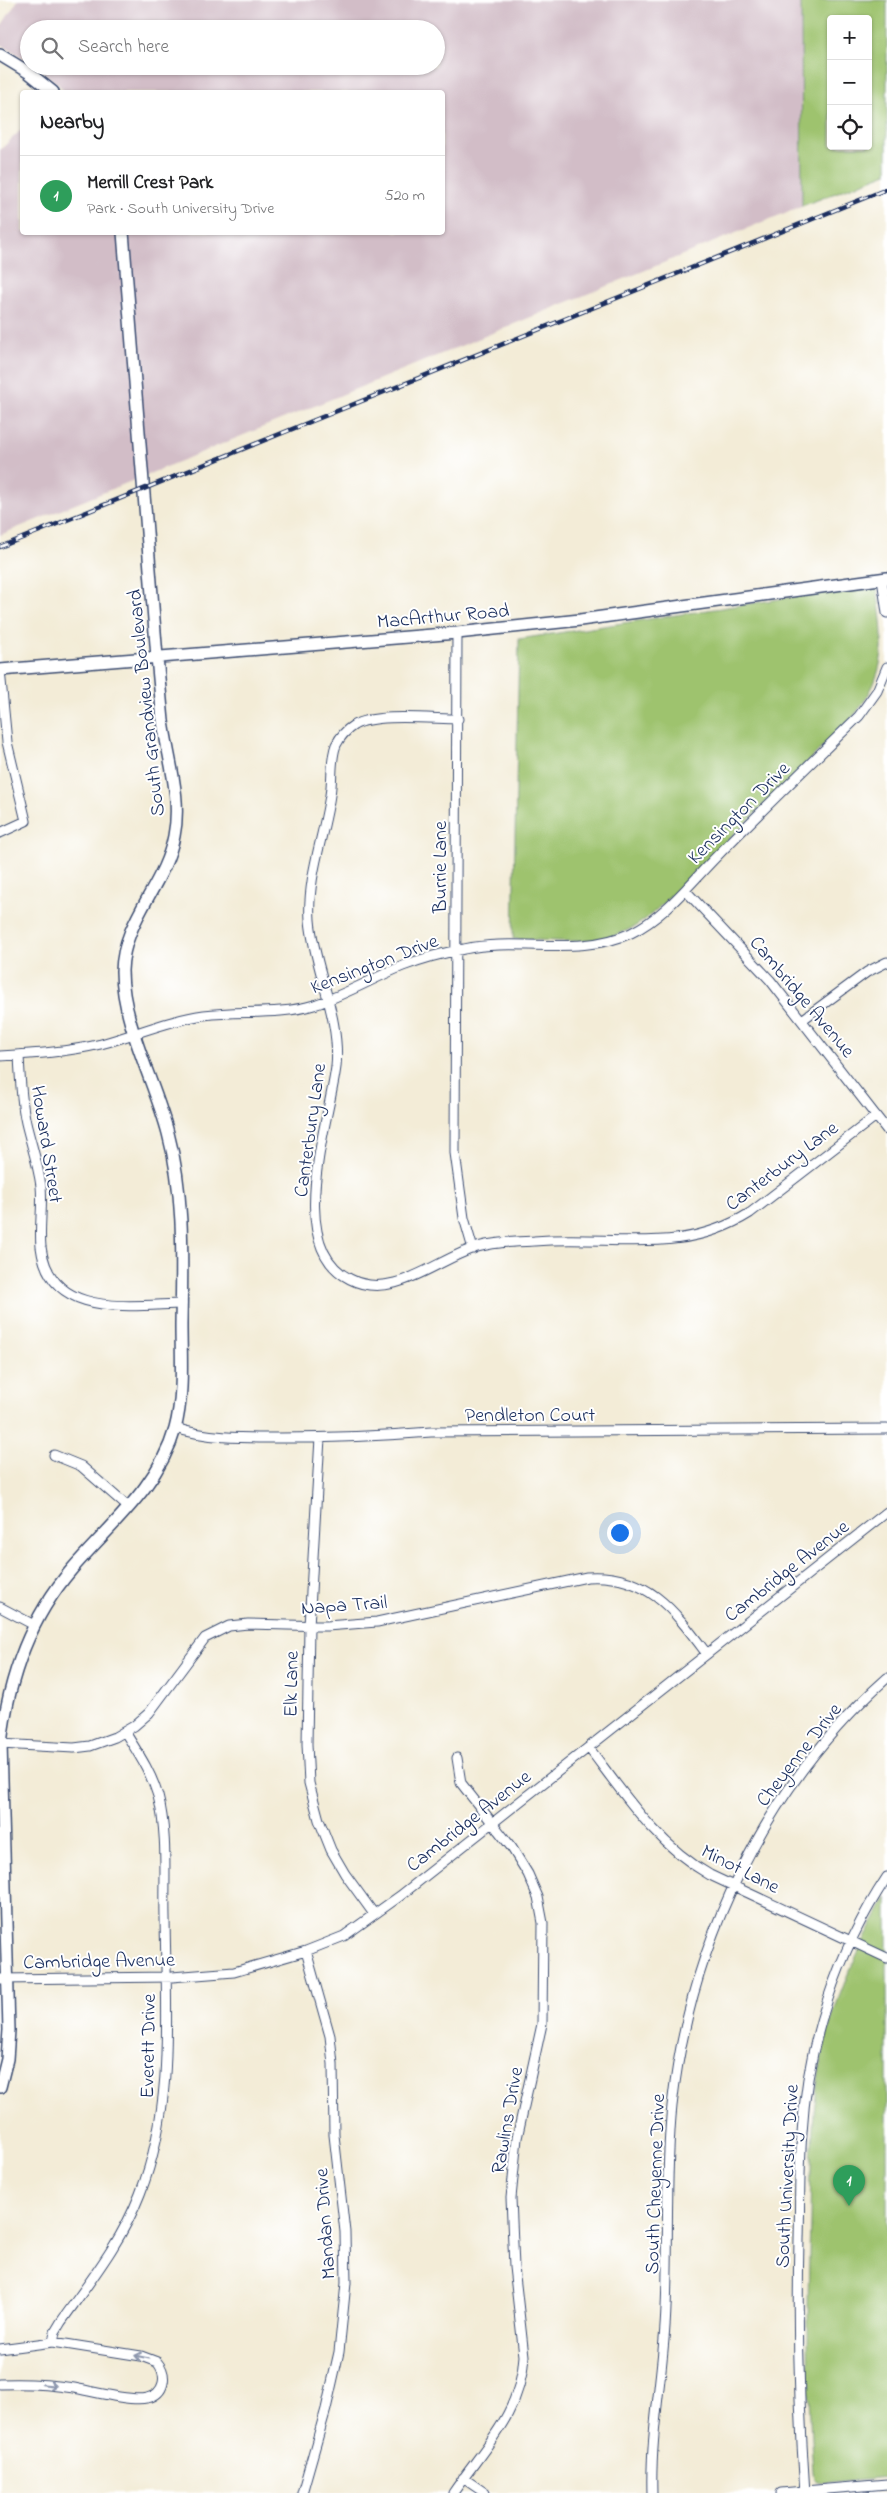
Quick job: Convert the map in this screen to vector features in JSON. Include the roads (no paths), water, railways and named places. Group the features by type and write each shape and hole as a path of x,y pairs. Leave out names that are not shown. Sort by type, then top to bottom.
{"street":[{"path":"0,55 20,67"},
{"path":"32,75 50,90"},
{"name":"South Grandview Boulevard","path":"0,2087 8,2049 4,1979 0,1744 13,1679 34,1625 70,1571 128,1507 156,1471 175,1428 181,1397 182,1216 176,1166 123,988 125,949 134,921 167,859 176,823 176,795 163,721 157,657 123,235"},
{"path":"885,578 887,613"},
{"name":"MacArthur Road","path":"0,670 457,633 580,620 885,578"},
{"name":"Burrie Lane","path":"457,633 455,1153 464,1218 473,1248"},
{"name":"Kensington Drive","path":"0,1056 77,1050 168,1022 203,1015 285,1012 328,1000 403,966 456,950 499,944 576,946 605,941 641,927 685,890 859,716 877,691 887,667"},
{"path":"0,670 7,742 26,821 0,833"},
{"name":"Canterbury Lane","path":"458,719 364,720 348,729 336,747 328,811 312,885 310,911 312,933 328,1000 336,1057 317,1172 316,1226 322,1252 332,1266 352,1280 364,1284 383,1285 401,1281 473,1248 495,1243 547,1240 677,1240 720,1230 766,1202 876,1116"},
{"name":"Cambridge Avenue","path":"685,890 748,955 802,1020 887,1130"},
{"path":"802,1020 867,972 887,962"},
{"name":"Howard Street","path":"19,1055 22,1100 38,1165 41,1191 41,1248 48,1271 63,1289 88,1303 182,1304"},
{"name":"Pendleton Court","path":"175,1428 222,1438 369,1437 431,1432 887,1429"},
{"name":"Elk Lane","path":"320,1438 318,1493 311,1558 307,1744 309,1783 314,1804 331,1850 345,1874 374,1914"},
{"path":"54,1455 81,1466 128,1507"},
{"name":"Cambridge Avenue","path":"4,1979 166,1977 221,1974 306,1951 344,1936 589,1748 887,1512"},
{"name":"Napa Trail","path":"0,1744 74,1748 98,1744 125,1732 149,1713 200,1643 217,1630 229,1626 248,1624 309,1626 377,1622 597,1576 631,1582 661,1599 681,1619 707,1654"},
{"path":"0,1607 34,1625"},
{"name":"Cheyenne Drive","path":"733,1886 757,1839 800,1773 830,1736 887,1678"},
{"name":"Everett Drive","path":"53,2342 60,2322 116,2243 134,2208 148,2171 161,2121 165,2093 166,1977 164,1839 161,1809 146,1765 125,1732"},
{"name":"Minot Lane","path":"589,1748 647,1822 670,1846 701,1870 887,1958"},
{"name":"Rawlins Drive","path":"453,2493 509,2413 520,2388 523,2374 524,2356 512,2238 512,2189 518,2130 540,2035 543,2012 545,1944 538,1897 522,1861 462,1783 457,1758"},
{"name":"South University Drive","path":"805,2492 798,2349 802,2134 808,2078 817,2036 828,1999 852,1942 887,1878"},
{"name":"South Cheyenne Drive","path":"652,2493 652,2465 665,2332 670,2133 677,2073 688,2011 697,1979 719,1918 733,1886"},
{"name":"Mandan Drive","path":"302,2493 326,2408 339,2352 346,2267 345,2232 334,2135 333,2064 330,2036 306,1951"},
{"path":"0,2349 53,2342 153,2359 163,2371 163,2384 154,2396 142,2399 48,2385 0,2384"},
{"path":"463,2478 485,2493"},
{"path":"781,2493 887,2484"}],"railway":[{"path":"0,547 887,189"}],"place":[{"name":"Merrill Crest Park","path":"849,2206"}]}
